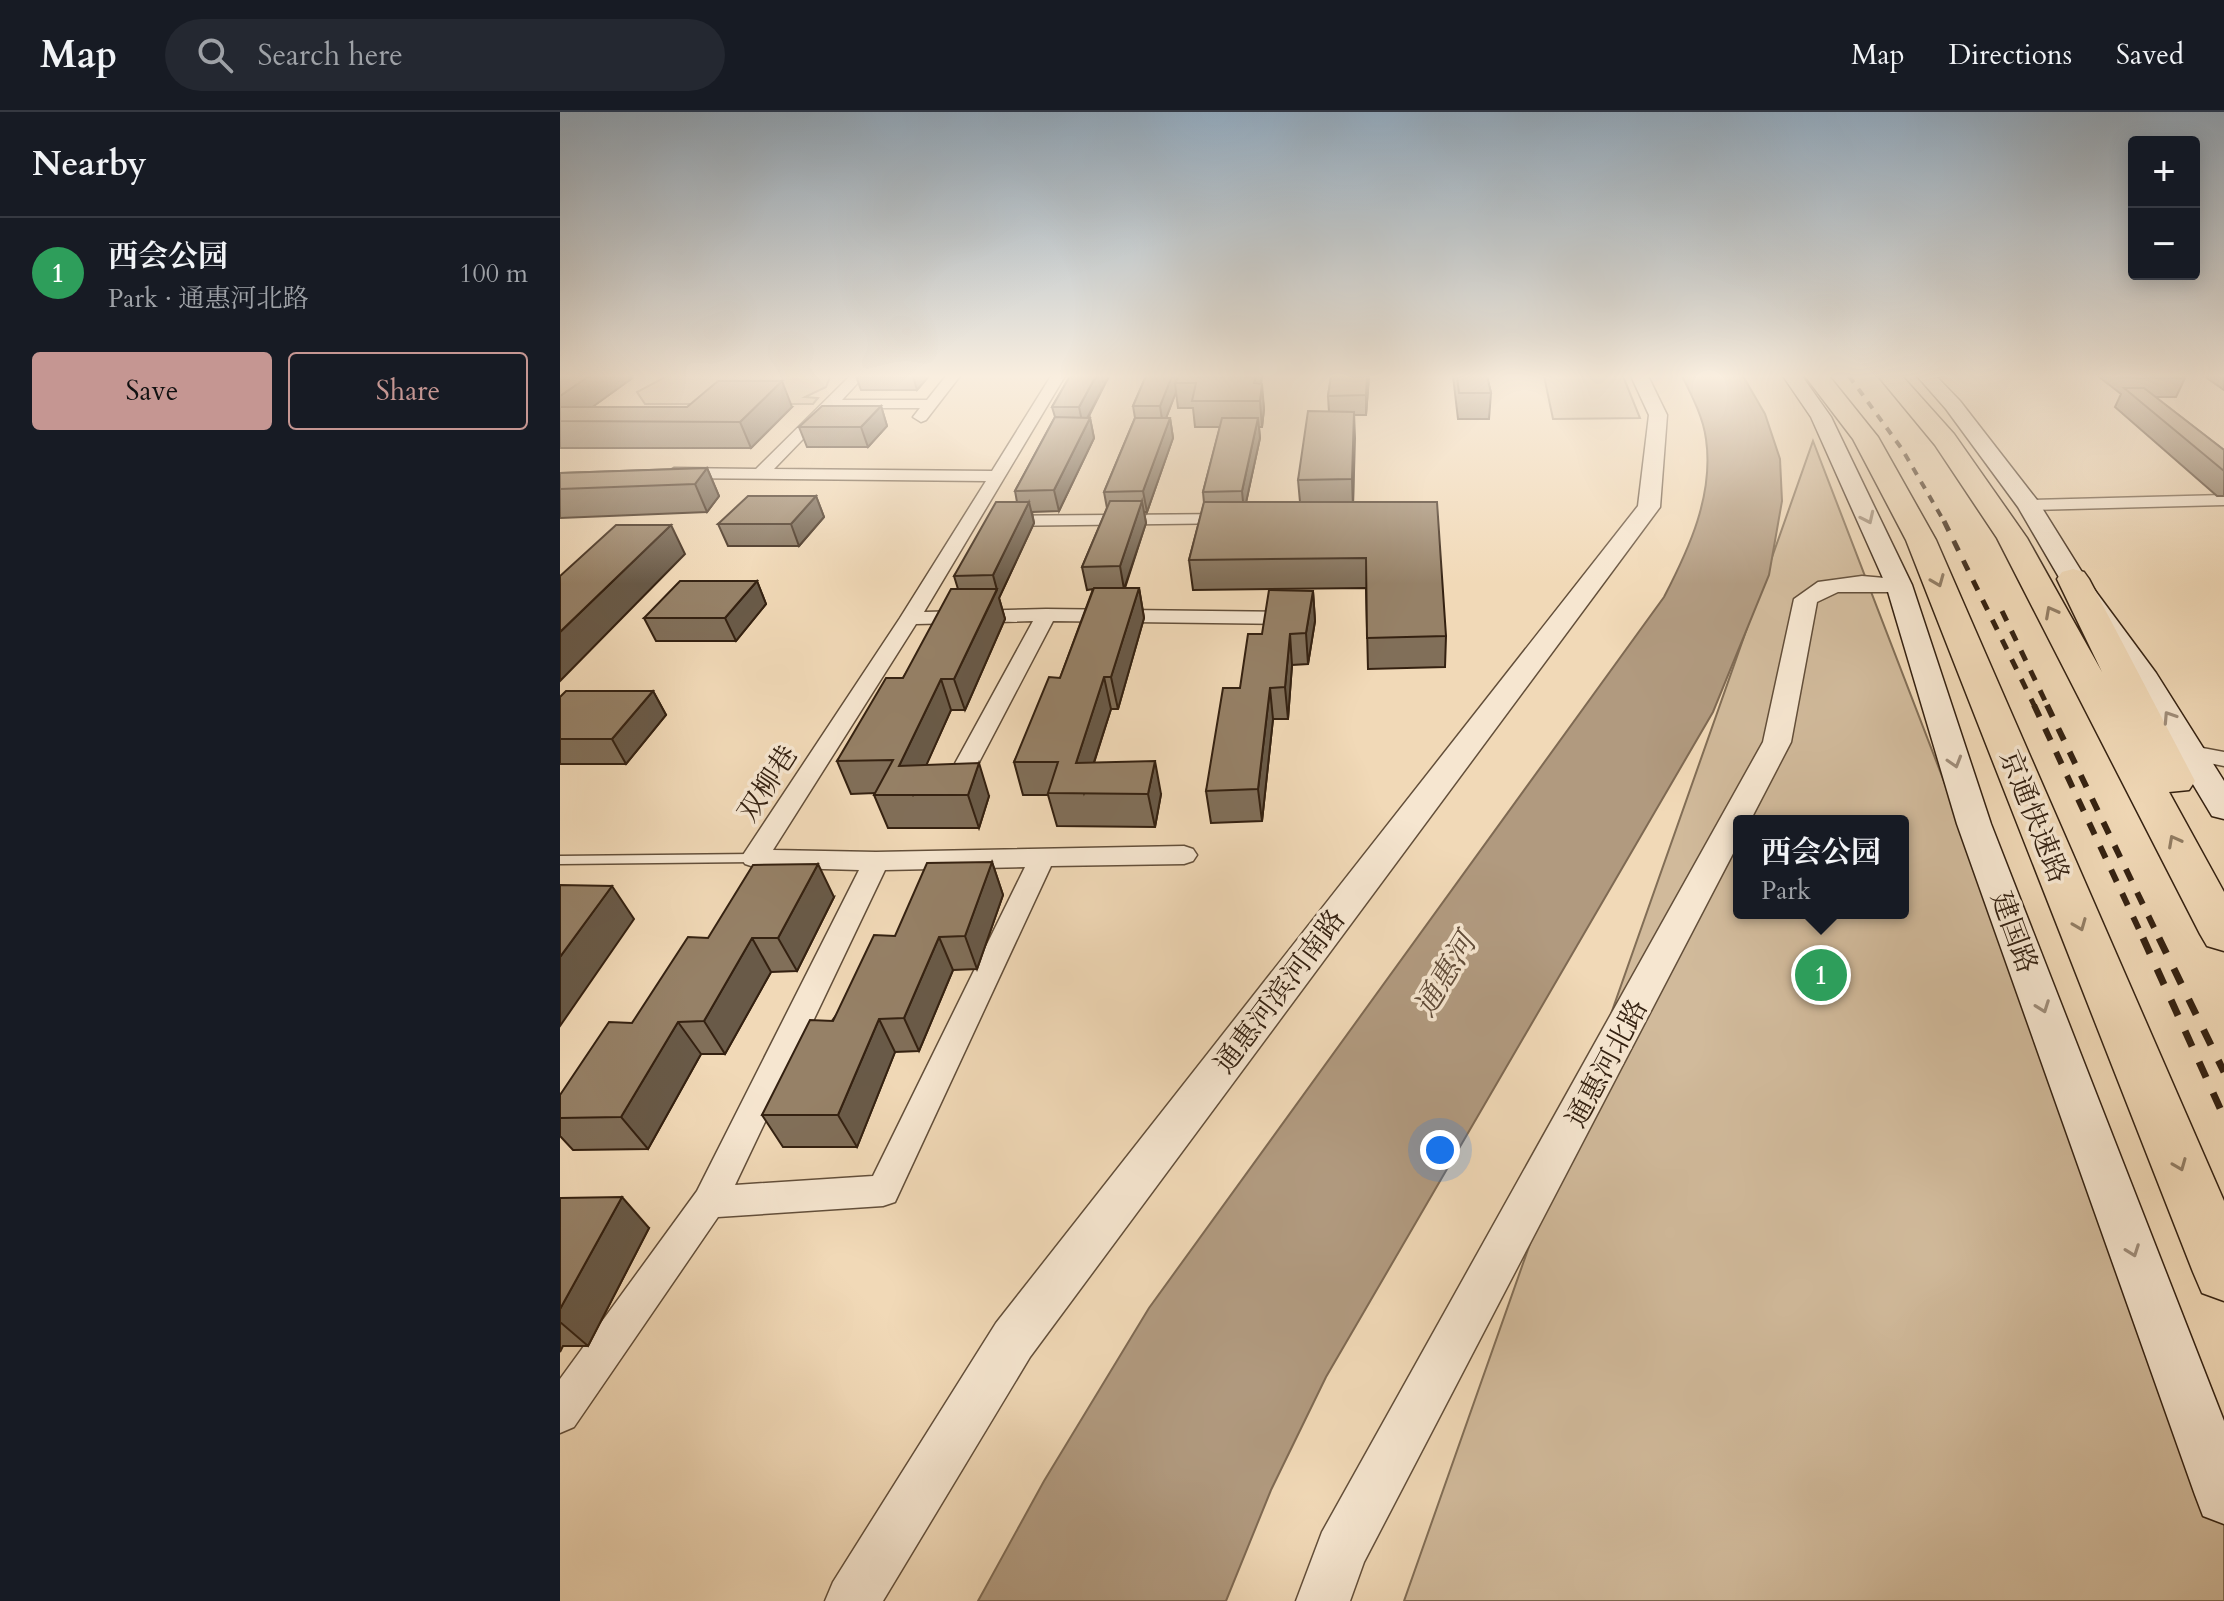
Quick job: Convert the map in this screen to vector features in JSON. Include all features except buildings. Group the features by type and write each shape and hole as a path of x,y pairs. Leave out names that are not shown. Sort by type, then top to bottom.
{"highway":[{"name":"京通快速路","path":"1870,445 1921,540 2224,1272"},
{"path":"1949,445 2012,538 2224,934"},
{"path":"2073,579 2187,805 2224,893"}],"main road":[{"name":"建国路","path":"1834,445 1899,585 1974,824 2224,1495"},
{"path":"1984,445 2029,505 2073,579 2141,673 2224,808"}],"street":[{"path":"761,473 788,445"},
{"name":"双柳巷","path":"754,858 910,618 1016,445"},
{"name":"通惠河滨河南路","path":"852,1601 1013,1340 1649,507 1655,445"},
{"path":"653,472 997,476"},
{"path":"2029,505 2224,500"},
{"path":"968,521 1247,519"},
{"name":"通惠河北路","path":"1738,815 1777,742 1806,599 1818,588 1838,584 1899,585"},
{"path":"953,789 1046,615"},
{"path":"910,618 1046,615 1304,618"},
{"path":"2192,753 2224,759"},
{"name":"通惠河北路","path":"1323,1601 1341,1551 1733,824"},
{"name":"双柳巷","path":"754,858 1041,860 1184,855"},
{"path":"709,1202 883,1191 1041,860"},
{"path":"560,1413 709,1202 876,861"}],"lane":[{"path":"560,860 754,858"}],"shaded area":[{"path":"1811,445 1815,445 2224,1509 2224,1601 1404,1601"}],"water":[{"name":"通惠河","path":"1707,445 1775,445 1780,459 1782,501 1769,575 1713,712 1326,1377 1271,1490 1226,1601 978,1601 1044,1481 1149,1308 1664,597 1697,521 1708,460"}],"railway":[{"path":"1899,445 1945,523"},
{"path":"1945,523 2035,707"},
{"path":"2002,611 2048,707"},
{"path":"2034,705 2144,940"},
{"path":"2047,705 2160,940"},
{"path":"2143,938 2224,1117"},
{"path":"2159,938 2224,1072"}],"place":[{"name":"西会公园","path":"1821,975"}]}
